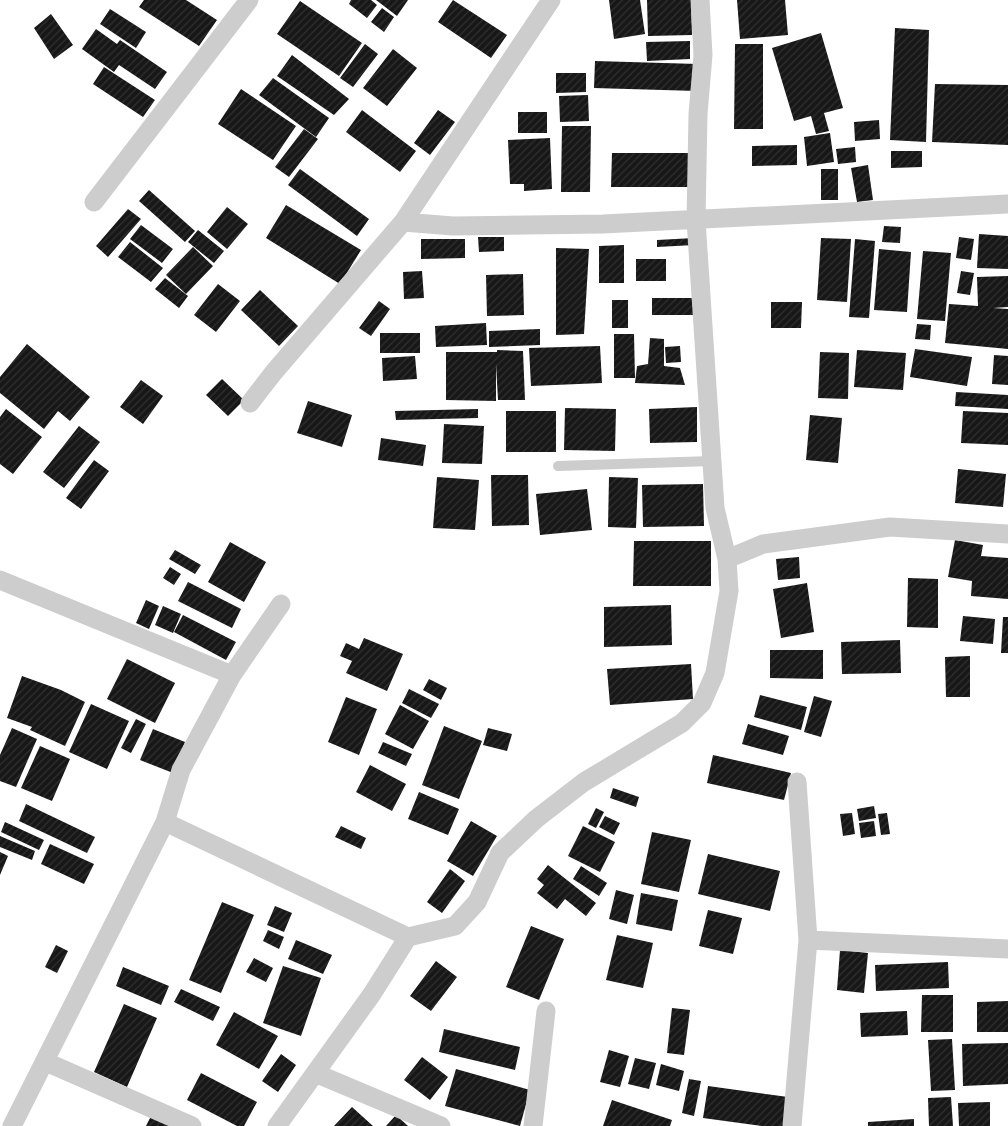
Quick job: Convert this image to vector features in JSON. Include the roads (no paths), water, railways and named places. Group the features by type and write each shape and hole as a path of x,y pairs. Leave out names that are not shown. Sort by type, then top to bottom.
{"street":[{"path":"94,202 249,0"},
{"path":"250,403 274,372 403,222 551,0"},
{"path":"165,822 408,938 455,926 477,902 500,853 536,819 584,782 682,723 702,703 715,673 729,591 727,559 715,508 696,220 698,114 703,55 700,0"},
{"path":"403,222 453,226 508,226 696,220 1008,204"},
{"path":"727,559 763,544 890,527 1008,534"},
{"path":"0,580 232,675"},
{"path":"12,1126 46,1062 165,822 181,770 232,675 281,604"},
{"path":"792,1126 808,940 797,782"},
{"path":"278,1126 372,994 408,938"},
{"path":"808,940 1008,949"},
{"path":"532,1126 546,1011"},
{"path":"46,1062 192,1126"},
{"path":"315,1073 441,1126"}],"lane":[{"path":"558,466 712,461"}]}
